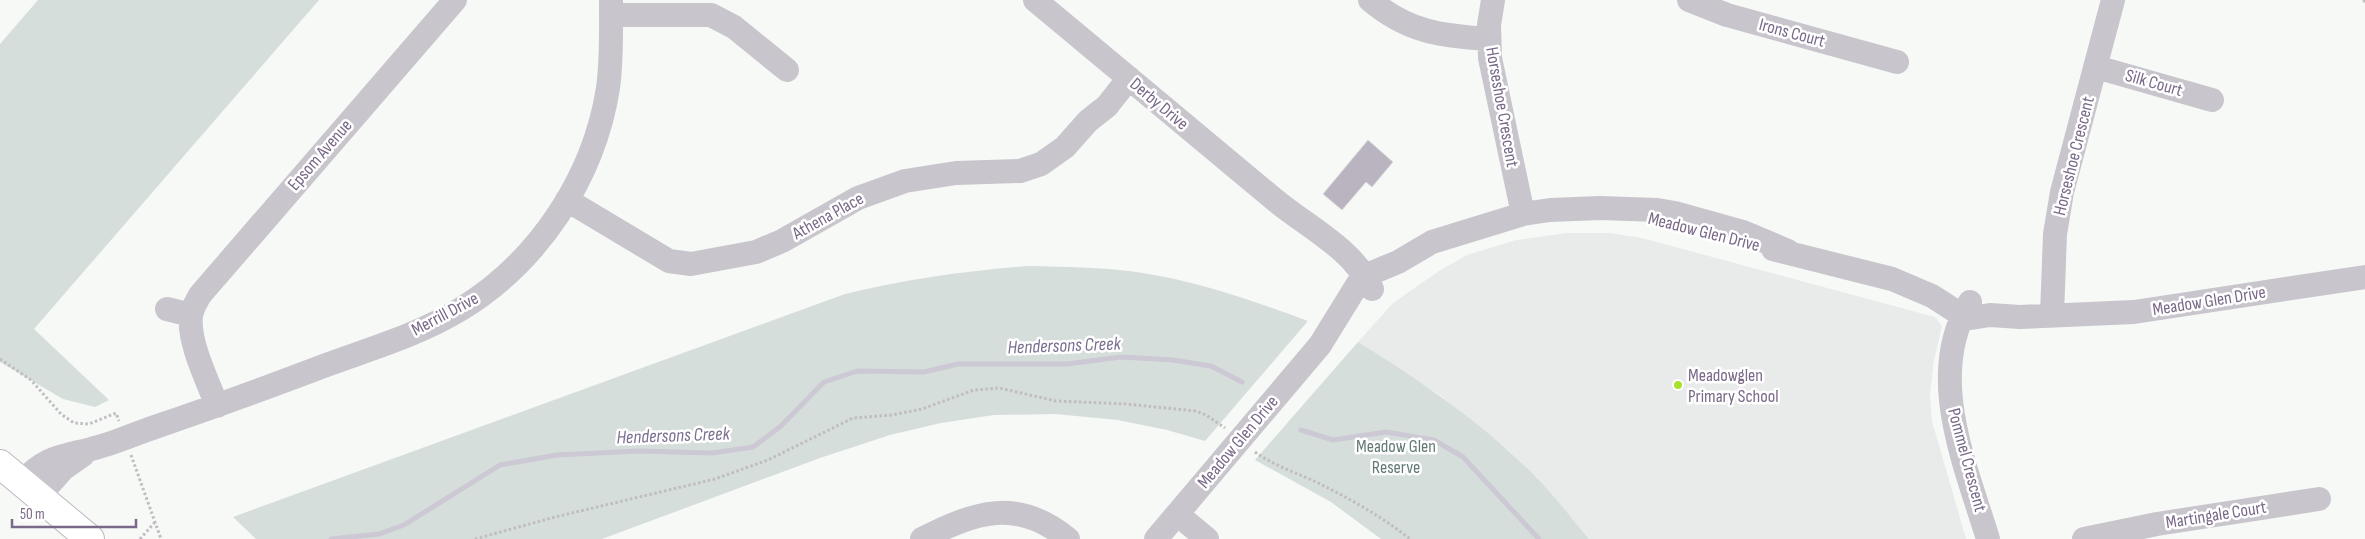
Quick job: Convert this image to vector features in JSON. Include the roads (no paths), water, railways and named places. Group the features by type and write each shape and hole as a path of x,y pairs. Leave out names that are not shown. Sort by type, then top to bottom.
{"main road":[{"path":"0,464 90,539"}],"street":[{"name":"Epsom Avenue","path":"191,315 200,295 210,282 455,0"},
{"name":"Derby Drive","path":"1035,0 1284,207 1324,253 1365,282"},
{"path":"1370,0 1387,14 1416,28 1454,37 1490,39"},
{"name":"Horseshoe Crescent","path":"1493,0 1490,39 1493,74 1523,214"},
{"name":"Irons Court","path":"1689,0 1727,15 1897,62"},
{"name":"Horseshoe Crescent","path":"2052,315 2058,213 2113,0"},
{"path":"611,8 711,15 734,27 787,70"},
{"name":"Merrill Drive","path":"30,490 39,465 48,460 92,449 217,406 401,337 460,309 489,289 528,254 567,200 593,146 611,62 611,8"},
{"name":"Silk Court","path":"2096,67 2212,100"},
{"name":"Athena Place","path":"567,200 669,260 691,264 770,247 840,206 905,180 932,175 1008,172 1041,164 1065,147 1088,121 1107,106 1125,75"},
{"name":"Meadow Glen Drive","path":"1156,539 1320,345 1348,324 1365,282 1405,273 1462,232 1523,214 1577,208 1657,210 1675,213 1743,232 1788,251 1892,279 1929,283 1944,287 1968,311 2012,303 2052,315 2106,315 2365,277"},
{"path":"166,310 191,315 194,343 217,406"},
{"name":"Pommel Crescent","path":"1968,311 1951,381 1954,423 1988,539"},
{"name":"Martingale Court","path":"2084,539 2157,524 2320,499"},
{"path":"922,539 964,519 995,513 1028,517 1046,524 1068,539"},
{"path":"1177,514 1207,539"}],"waterway":[{"name":"Hendersons Creek","path":"331,539 379,534 404,525 500,465 557,455 638,451 712,453 753,447 781,426 824,382 857,371 924,372 958,364 1067,364 1121,357 1173,360 1211,366 1242,382"},
{"name":"Hendersons Creek","path":"1301,430 1333,440 1386,432 1434,440 1463,457 1539,539"}],"place":[{"name":"Meadowglen Primary School","path":"1678,385"}],"park label":[{"name":"Meadow Glen Reserve","path":"1396,456"}]}
